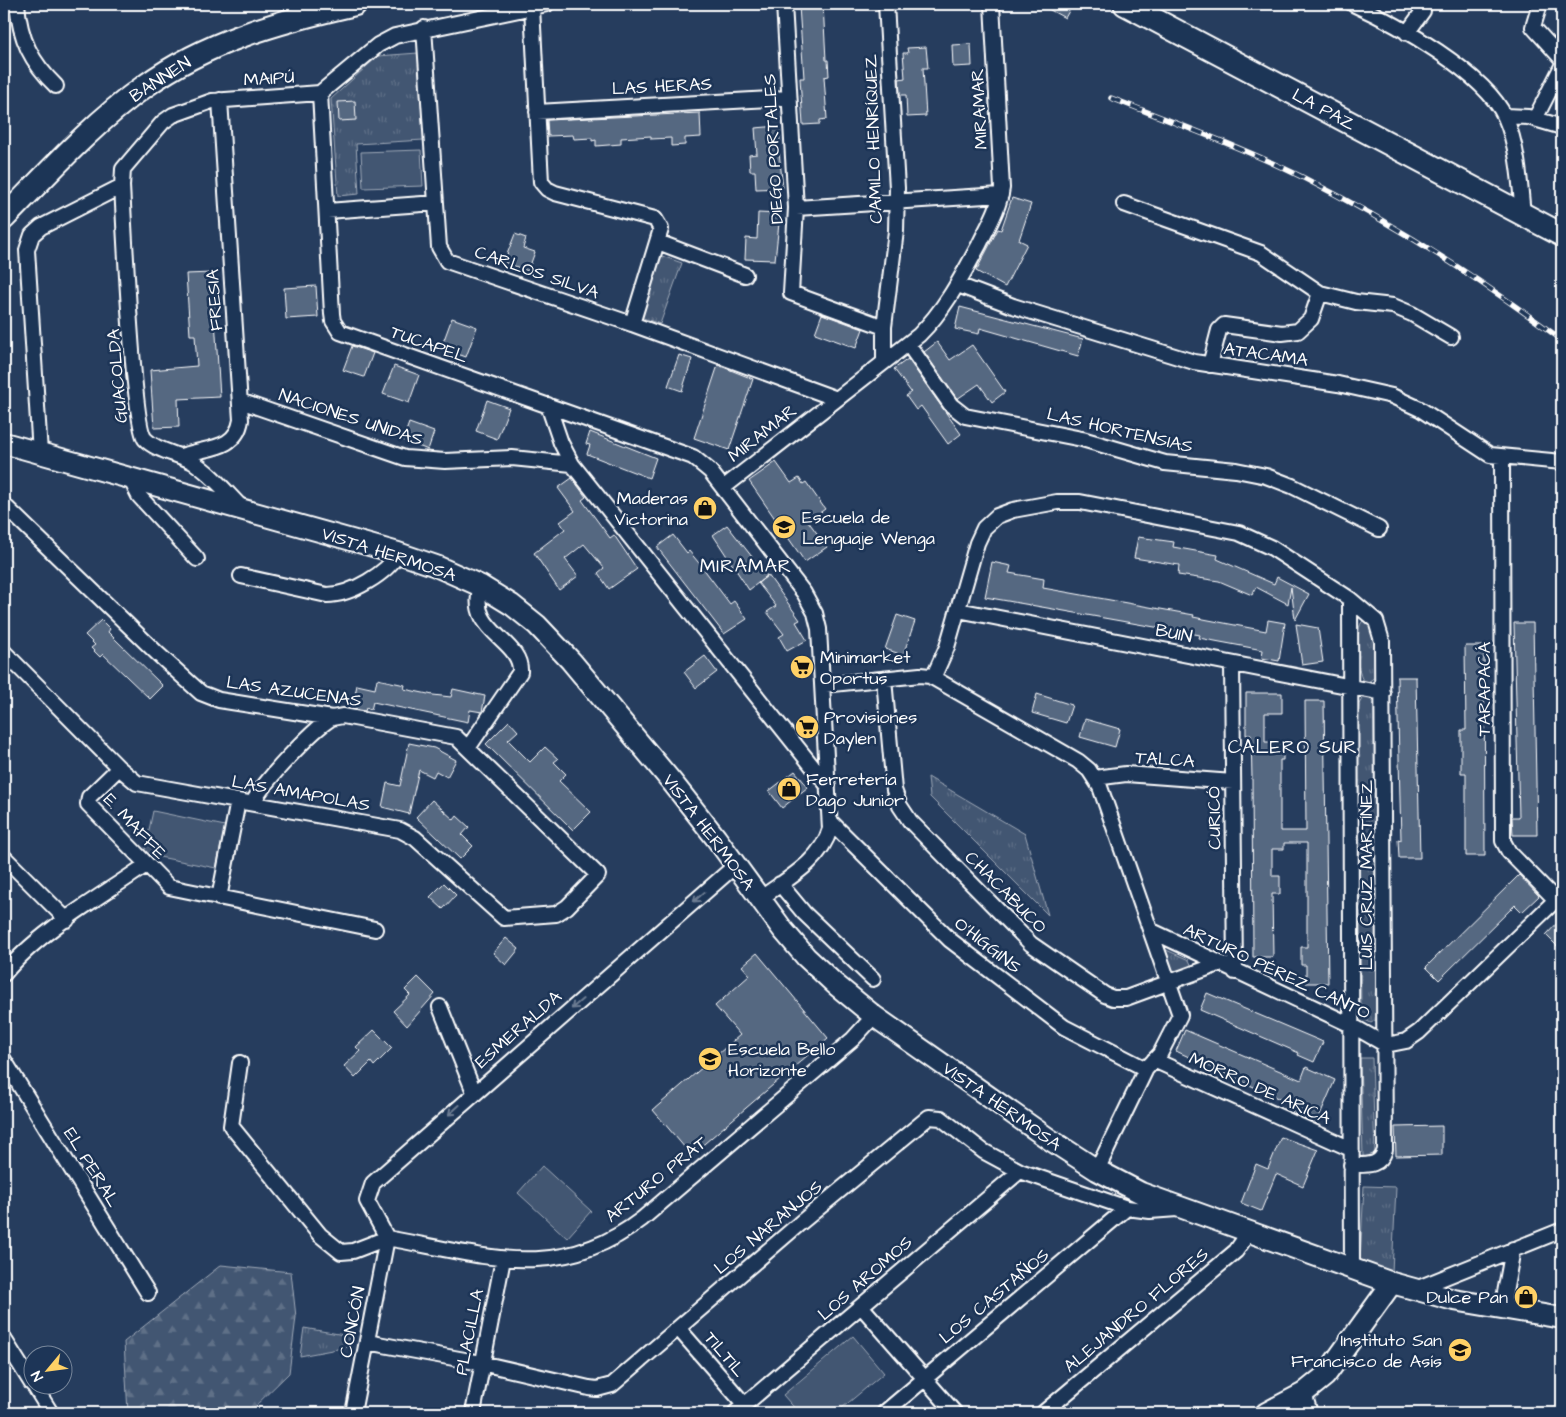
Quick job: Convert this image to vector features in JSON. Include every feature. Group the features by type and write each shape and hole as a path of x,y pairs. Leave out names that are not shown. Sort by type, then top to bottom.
{"main road":[{"name":"BANNEN","path":"4,218 108,115 166,72 239,36 292,19 355,4"},
{"name":"LA PAZ","path":"1125,4 1562,235"},
{"name":"VISTA HERMOSA","path":"4,443 398,553 436,566 481,586 512,605 559,648 672,782 806,957 874,1016 1048,1140 1097,1170 1141,1192 1183,1209 1392,1283 1413,1290 1562,1318"},
{"path":"1266,1413 1304,1394 1332,1367 1392,1283"}],"street":[{"path":"4,6 18,4 21,33 30,56 56,86"},
{"name":"MAIPÚ","path":"122,186 123,169 167,118 198,105 220,100 320,93 383,41 424,28 547,4"},
{"name":"DIEGO PORTALES","path":"784,4 796,208 790,293 884,327"},
{"name":"CAMILO HENRÍQUEZ","path":"884,362 884,327 896,230 897,202 886,4"},
{"name":"MIRAMAR","path":"760,899 819,853 827,838 830,821 819,629 810,603 723,488 908,344 937,316 958,285 993,217 1001,195 1002,180 992,4"},
{"path":"1353,4 1407,33 1464,71 1495,100 1504,116 1514,149 1524,215"},
{"path":"1407,33 1423,11 1423,4"},
{"path":"1540,4 1534,27 1562,59"},
{"path":"532,7 540,177 544,186 555,193 655,219 661,229 632,324"},
{"name":"CARLOS SILVA","path":"424,28 439,247 447,261 632,324 837,399"},
{"path":"1535,119 1562,66"},
{"name":"TUCAPEL","path":"320,93 332,314 333,321 340,332 683,452 701,463 723,488"},
{"name":"LAS HERAS","path":"537,112 789,98"},
{"name":"FRESIA","path":"181,456 220,447 234,439 240,427 240,401 220,100"},
{"path":"1504,116 1535,119 1562,127"},
{"path":"40,453 27,250 30,240 41,227 122,186"},
{"name":"GUACOLDA","path":"122,186 136,388 141,431 149,443 181,456 207,473 243,509"},
{"path":"796,208 1001,195"},
{"path":"327,211 436,203"},
{"path":"1124,204 1261,253 1320,293 1356,302 1393,306 1412,314 1450,337"},
{"path":"658,242 745,275"},
{"name":"ATACAMA","path":"958,285 1014,306 1210,366 1302,378 1392,396 1420,409 1485,453 1502,457 1562,462"},
{"path":"1210,366 1219,330 1224,325 1282,334 1298,331 1312,319 1320,293"},
{"name":"LAS HORTENSIAS","path":"908,344 951,405 965,416 1082,439 1165,463 1236,470 1266,476 1292,486 1379,529"},
{"name":"NACIONES UNIDAS","path":"240,401 404,458 439,461 512,458 572,464"},
{"path":"548,405 561,443 572,464 828,786"},
{"name":"TARAPACÁ","path":"1502,457 1503,841 1509,852 1559,897"},
{"path":"130,478 139,496 197,559"},
{"path":"933,678 944,657 977,543 990,522 1004,512 1057,502 1086,504 1245,535 1272,548 1350,598"},
{"name":"LAS AZUCENAS","path":"4,505 148,646 202,693 219,700 332,718 343,716 456,737 598,875"},
{"path":"241,576 327,595 338,595 385,570 398,553"},
{"path":"468,748 520,672 515,655 485,621 478,610 477,598 481,586"},
{"name":"LUIS CRUZ MARTÍNEZ","path":"1350,598 1352,1269"},
{"name":"LUIS CRUZ MARTÍNEZ","path":"1350,598 1370,615 1380,629 1382,641 1386,1046 1385,1150 1375,1164 1351,1164"},
{"name":"BUIN","path":"958,610 1383,693"},
{"name":"LAS AMAPOLAS","path":"4,652 119,768 131,779 142,785 253,803 406,832 456,873 495,912 504,918 556,914 567,906 598,875"},
{"name":"CURICÓ","path":"1232,664 1235,972"},
{"name":"ARTURO PÉREZ CANTO","path":"822,685 920,675 933,678 1078,760 1095,778 1111,813 1180,1015 1160,1054 1150,1065 1097,1170"},
{"name":"CHACABUCO","path":"884,678 894,790 900,806 910,821 1031,944 1105,995 1113,998 1126,998 1219,964"},
{"path":"253,803 260,790 270,778 332,718"},
{"name":"E. MAFFE","path":"119,768 89,797 88,804 169,887 218,898"},
{"name":"TALCA","path":"1095,778 1126,774 1232,782"},
{"path":"238,801 218,898 375,929"},
{"name":"O'HIGGINS","path":"830,821 950,940 1064,1027 1150,1065"},
{"path":"4,857 66,920"},
{"path":"4,974 27,948 146,865"},
{"name":"ESMERALDA","path":"387,1238 367,1201 373,1183 474,1092 736,865"},
{"path":"780,884 804,913 874,979"},
{"path":"1386,1046 1406,1041 1419,1032 1559,897"},
{"name":"ARTURO PÉREZ CANTO","path":"1152,931 1235,972 1351,1025 1386,1046"},
{"path":"440,1007 474,1092"},
{"name":"ARTURO PRAT","path":"387,1238 503,1259 533,1261 565,1257 597,1247 628,1230 853,1039 874,1016"},
{"name":"EL PERAL","path":"4,1060 148,1293"},
{"path":"240,1063 231,1126 320,1235 341,1252 353,1251 387,1238"},
{"name":"MORRO DE ARICA","path":"1150,1065 1351,1149"},
{"name":"LOS NARANJOS","path":"367,1342 481,1364 589,1388 605,1388 618,1381 678,1328 929,1117 941,1118 983,1151 1020,1171 1127,1208 1150,1211 1183,1209"},
{"name":"LOS AROMOS","path":"740,1409 1020,1171"},
{"name":"LOS CASTAÑOS","path":"884,1413 1127,1208"},
{"path":"1413,1290 1562,1230"},
{"name":"ALEJANDRO FLORES","path":"1043,1413 1236,1251 1249,1232"},
{"name":"CONCÓN","path":"353,1413 387,1238"},
{"path":"1502,1308 1514,1249"},
{"name":"PLACILLA","path":"473,1413 481,1364 503,1259"},
{"path":"861,1306 924,1380 955,1413"},
{"name":"TILTIL","path":"678,1328 740,1409"},
{"path":"4,1339 22,1367"},
{"path":"39,1394 51,1413"},
{"path":"1304,1394 1310,1413"}],"green space":[{"path":"418,53 424,140 356,144 359,194 338,196 331,99 378,56"},
{"path":"421,150 423,186 363,188 361,152"},
{"path":"662,256 682,263 660,324 640,317"},
{"path":"1363,621 1373,630 1376,646 1375,677 1368,682 1363,680 1358,659 1359,631"},
{"path":"1363,697 1371,698 1374,707 1376,1020 1371,1023 1363,1019 1361,1013 1358,706"},
{"path":"928,777 1025,834 1048,915 930,797"},
{"path":"153,811 225,826 216,868 144,854"},
{"path":"1164,949 1189,960 1192,967 1176,974 1171,972"},
{"path":"1360,1058 1372,1058 1375,1157 1363,1157"},
{"path":"542,1166 591,1211 567,1238 518,1193"},
{"path":"1364,1186 1396,1187 1392,1272 1360,1263"},
{"path":"221,1265 291,1272 296,1317 289,1373 248,1413 128,1413 124,1342"},
{"path":"304,1328 350,1336 348,1347 300,1356"},
{"path":"853,1336 884,1373 836,1413 799,1413 783,1395"}],"building":[{"path":"823,4 826,60 828,60 829,76 824,77 827,119 820,120 820,124 803,125 800,78 804,78 799,6"},
{"path":"1039,4 1073,4 1065,18"},
{"path":"971,44 972,66 953,67 952,45"},
{"path":"926,47 928,68 923,68 926,116 907,117 906,95 900,95 899,79 905,78 903,53 908,53 907,48"},
{"path":"355,101 356,120 339,121 338,102"},
{"path":"700,113 701,137 685,138 685,145 671,146 671,138 651,139 651,136 621,138 621,144 596,146 596,140 592,141 592,138 574,139 573,135 548,136 547,120"},
{"path":"779,126 780,143 778,143 783,188 756,189 755,171 750,171 749,155 757,154 755,128"},
{"path":"1012,198 1031,204 1019,240 1027,244 1005,287 976,271 998,229 1001,230"},
{"path":"758,213 780,214 775,260 745,259 746,238 757,239"},
{"path":"515,234 526,238 523,248 535,252 528,271 504,262"},
{"path":"212,273 220,397 178,399 179,427 154,428 150,370 197,366 195,335 190,335 186,274"},
{"path":"316,286 318,317 286,319 284,288"},
{"path":"960,307 1083,339 1078,356 980,328 979,334 955,329"},
{"path":"822,314 863,329 856,348 815,333"},
{"path":"452,318 477,327 466,357 441,348"},
{"path":"937,342 950,360 972,345 1005,392 992,402 979,384 957,399 924,352"},
{"path":"352,346 373,353 364,377 343,370"},
{"path":"679,355 692,359 682,391 668,386"},
{"path":"908,359 961,434 948,444 921,406 916,410 906,396 911,392 894,369"},
{"path":"718,365 753,379 729,450 694,438"},
{"path":"394,366 419,375 409,403 383,394"},
{"path":"487,400 509,408 497,439 476,431"},
{"path":"409,423 434,432 428,450 403,440"},
{"path":"590,432 656,458 649,478 587,454 590,445 586,444"},
{"path":"776,462 791,483 799,478 803,484 806,482 825,509 808,521 827,547 805,562 749,481"},
{"path":"572,478 586,497 582,500 610,538 614,535 637,569 609,589 598,573 604,568 584,544 565,559 578,576 559,590 534,553 565,529 560,522 575,511 558,488"},
{"path":"727,525 767,576 749,590 713,535"},
{"path":"673,535 687,553 689,551 730,604 734,601 747,619 724,634 657,547"},
{"path":"1138,537 1174,542 1173,547 1218,555 1217,559 1274,584 1277,577 1309,594 1295,620 1291,587 1288,604 1256,587 1252,595 1219,581 1178,575 1179,565 1134,558"},
{"path":"992,562 1011,566 1009,573 1044,579 1043,588 1194,615 1193,617 1266,631 1268,620 1285,623 1279,661 1262,658 1263,650 1199,638 1200,635 985,597"},
{"path":"768,575 800,620 796,622 807,640 787,651 779,637 784,634 767,612 776,606 758,583"},
{"path":"897,615 915,621 903,655 885,649"},
{"path":"101,620 110,629 108,632 163,686 150,699 103,654 100,657 91,648 95,645 85,635"},
{"path":"1514,623 1533,623 1537,835 1513,835 1512,817 1519,817"},
{"path":"1296,624 1318,628 1323,662 1302,665"},
{"path":"1465,646 1484,646 1485,856 1466,856 1466,773 1461,773 1461,730 1466,730"},
{"path":"705,656 717,672 696,688 684,672"},
{"path":"1397,677 1416,677 1420,858 1399,858 1398,839 1401,840"},
{"path":"377,679 405,685 404,689 433,695 451,697 453,689 485,696 482,712 470,710 468,722 373,702 371,710 366,708 365,711 352,709 357,685 375,689"},
{"path":"1246,693 1282,693 1282,713 1265,713 1265,742 1283,742 1283,760 1280,760 1280,831 1306,831 1305,701 1324,701 1328,983 1306,983 1306,965 1301,965 1301,947 1307,947 1307,843 1284,843 1284,849 1272,849 1272,876 1280,876 1280,894 1272,894 1273,957 1253,957 1251,735 1246,735"},
{"path":"1037,694 1072,705 1066,723 1032,713"},
{"path":"1085,719 1120,729 1115,747 1080,737"},
{"path":"509,721 518,731 508,740 530,762 545,747 558,759 554,762 566,774 559,781 591,812 573,830 486,744"},
{"path":"409,743 434,748 456,760 447,777 436,771 433,777 419,770 409,814 382,807 387,783 400,786"},
{"name":"Ferretería Dago Junior","path":"795,771 808,787 782,808 769,791"},
{"path":"432,800 454,820 457,816 469,827 462,835 473,846 460,859 416,817"},
{"path":"1519,875 1539,896 1522,912 1515,905 1439,980 1426,967"},
{"path":"444,883 456,895 443,909 430,897"},
{"path":"1562,918 1562,951 1546,935"},
{"path":"506,938 519,949 506,965 493,953"},
{"path":"757,953 828,1038 691,1155 653,1110 740,1035 715,1006 750,975 742,966"},
{"path":"418,977 435,994 407,1026 393,1011 410,995 405,990"},
{"path":"1207,993 1323,1042 1314,1062 1298,1055 1299,1053 1200,1010"},
{"path":"374,1030 392,1048 374,1066 371,1062 355,1078 344,1066 360,1051 356,1047"},
{"path":"1185,1030 1301,1080 1306,1067 1335,1080 1316,1124 1292,1113 1295,1106 1176,1051"},
{"path":"1442,1126 1442,1155 1396,1156 1395,1127"},
{"path":"1281,1137 1318,1150 1303,1186 1276,1174 1261,1211 1241,1203 1256,1164 1268,1169"}],"railway":[{"path":"1111,98 1254,155 1300,176 1368,212 1467,273 1562,340"}],"place":[{"name":"Maderas Victorina","path":"705,508"},
{"name":"Escuela de Lenguaje Wenga","path":"784,527"},
{"name":"Minimarket Oportus","path":"802,667"},
{"name":"Provisiones Daylen","path":"807,727"},
{"name":"Ferretería Dago Junior","path":"789,789"},
{"name":"Escuela Bello Horizonte","path":"710,1059"},
{"name":"Dulce Pan","path":"1526,1297"},
{"name":"Instituto San Francisco de Asís","path":"1460,1350"}],"district":[{"name":"MIRAMAR","path":"746,565"},
{"name":"CALERO SUR","path":"1293,746"}]}
